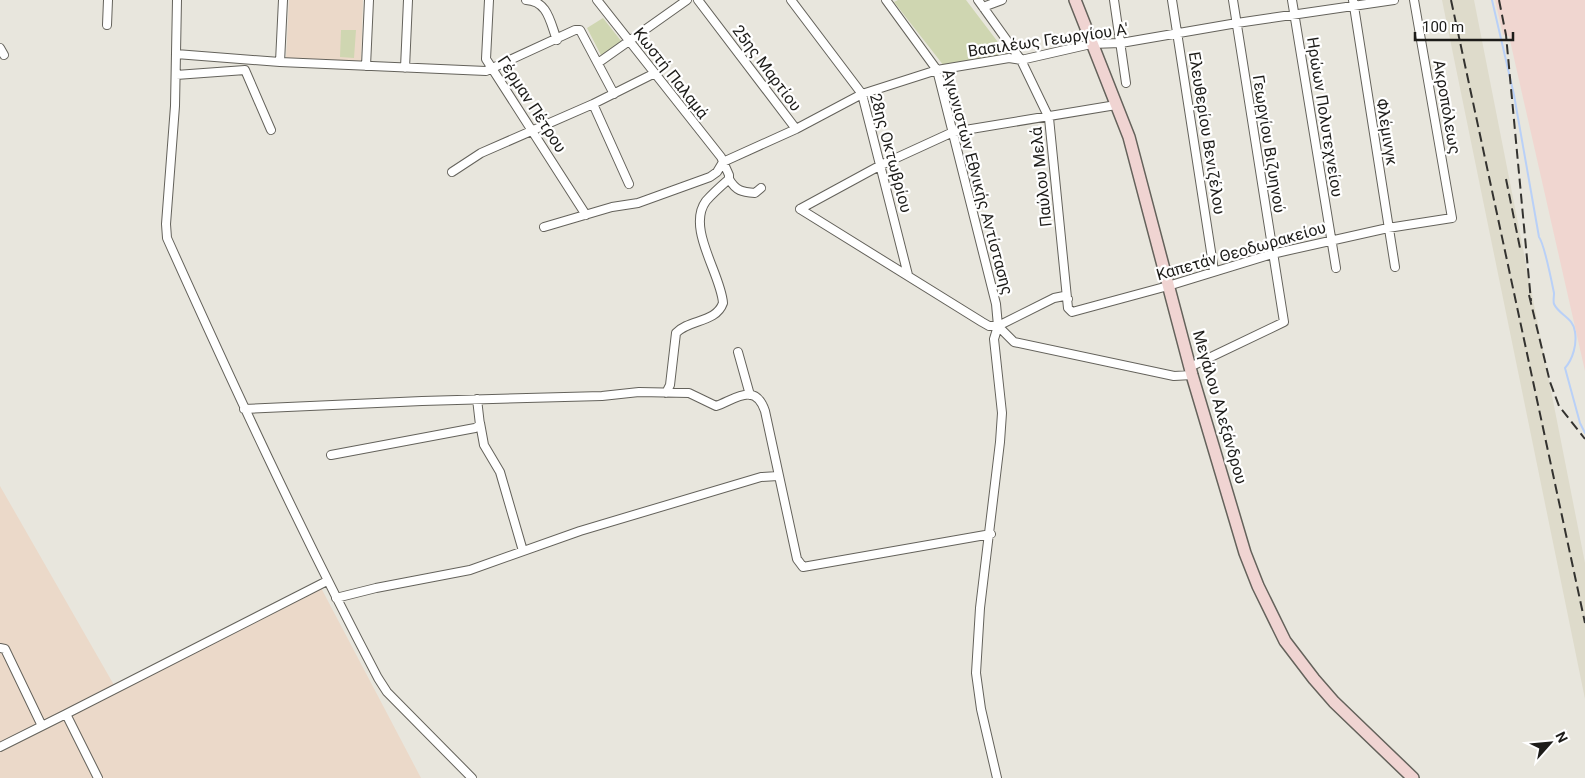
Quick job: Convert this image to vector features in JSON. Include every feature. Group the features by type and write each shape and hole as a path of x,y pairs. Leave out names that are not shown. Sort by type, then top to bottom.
{"street":[{"path":"108,0 108,26"},
{"path":"177,0 176,75 166,232 244,409 327,582 387,692 472,778"},
{"path":"280,62 283,0"},
{"path":"366,66 370,0"},
{"path":"405,68 408,0"},
{"name":"Γέρμαν Πέτρου","path":"488,0 485,54 586,215"},
{"path":"526,0 535,0 544,7 557,40"},
{"name":"Κωστή Παλαμά","path":"597,0 723,162 729,179"},
{"path":"598,62 687,0"},
{"name":"25ης Μαρτίου","path":"698,0 796,129"},
{"name":"28ης Οκτωβρίου","path":"791,0 862,94 908,275"},
{"name":"Αγωνιστών Εθνικής Αντίστασης","path":"886,0 937,70 996,304 998,326 994,339 1002,413 991,534 980,608 976,673 981,709 997,778"},
{"name":"Παύλου Μελά","path":"978,0 1021,60 1049,118 1069,311"},
{"path":"983,7 1002,0"},
{"name":"Μεγάλου Αλεξάνδρου","path":"1075,0 1129,137 1191,371 1246,554 1268,610 1285,640 1314,679 1334,702 1413,778"},
{"path":"1114,0 1126,83"},
{"name":"Ελευθερίου Βενιζέλου","path":"1172,0 1214,271"},
{"name":"Γεωργίου Βιζυηνού","path":"1191,371 1284,322 1233,0"},
{"name":"Ηρώων Πολυτεχνείου","path":"1292,0 1336,268"},
{"name":"Βασιλέως Γεωργίου Α'","path":"544,227 638,203 710,177 717,172 723,162 796,129 862,94 937,70 1009,58 1021,60 1091,44 1121,43 1353,3 1394,0"},
{"name":"Ακροπόλεως","path":"1414,0 1452,218"},
{"name":"Φλέμινγκ","path":"1353,3 1395,268"},
{"path":"176,54 280,62 478,71 493,69 575,30 580,30 614,94"},
{"path":"176,75 245,70 271,130"},
{"path":"452,172 481,153 593,104 653,74"},
{"path":"593,104 630,184"},
{"path":"1068,299 1064,296 1054,298 998,326 990,326 800,209 881,165 953,132 1049,118 1116,105"},
{"path":"666,393 670,385 676,333 685,326 714,316 721,309 723,303 702,237 700,216 707,200 729,179 735,188 743,192 755,193 761,188"},
{"name":"Καπετάν Θεοδωρακείου","path":"1069,311 1074,312 1168,286 1272,254 1388,228 1452,218"},
{"path":"998,326 1014,342 1174,376 1191,371"},
{"path":"738,352 750,395"},
{"path":"244,409 477,399 602,396 639,392 689,393 716,406 736,397 750,395 759,399 762,404 797,559 803,567 991,534"},
{"path":"477,399 484,445 500,472 524,551"},
{"path":"331,455 475,428 480,423"},
{"path":"336,598 376,588 470,570 580,531 761,477 778,476"},
{"path":"0,747 327,582"},
{"path":"0,648 5,649 42,726"},
{"path":"66,714 98,778"}],"shaded area":[{"path":"289,0 363,0 361,63 286,58"},
{"path":"1442,0 1474,0 1585,563 1585,699"},
{"path":"1495,0 1585,0 1585,371 1509,36 1503,35"},
{"path":"0,486 114,685 318,582 421,778 0,778"}],"green space":[{"path":"898,0 966,0 1007,54 944,66 894,2"},
{"path":"603,18 622,42 602,57 587,28"},
{"path":"341,30 356,30 354,58 340,57"}],"waterway":[{"path":"1492,0 1514,95 1539,237 1550,273 1554,304 1574,327 1575,346 1565,368 1580,423 1585,433"}],"railway":[{"path":"1451,0 1585,623"},
{"path":"1499,0 1506,35 1531,301"},
{"path":"1506,179 1520,248"},
{"path":"1529,295 1550,382 1559,406 1585,439"}]}
